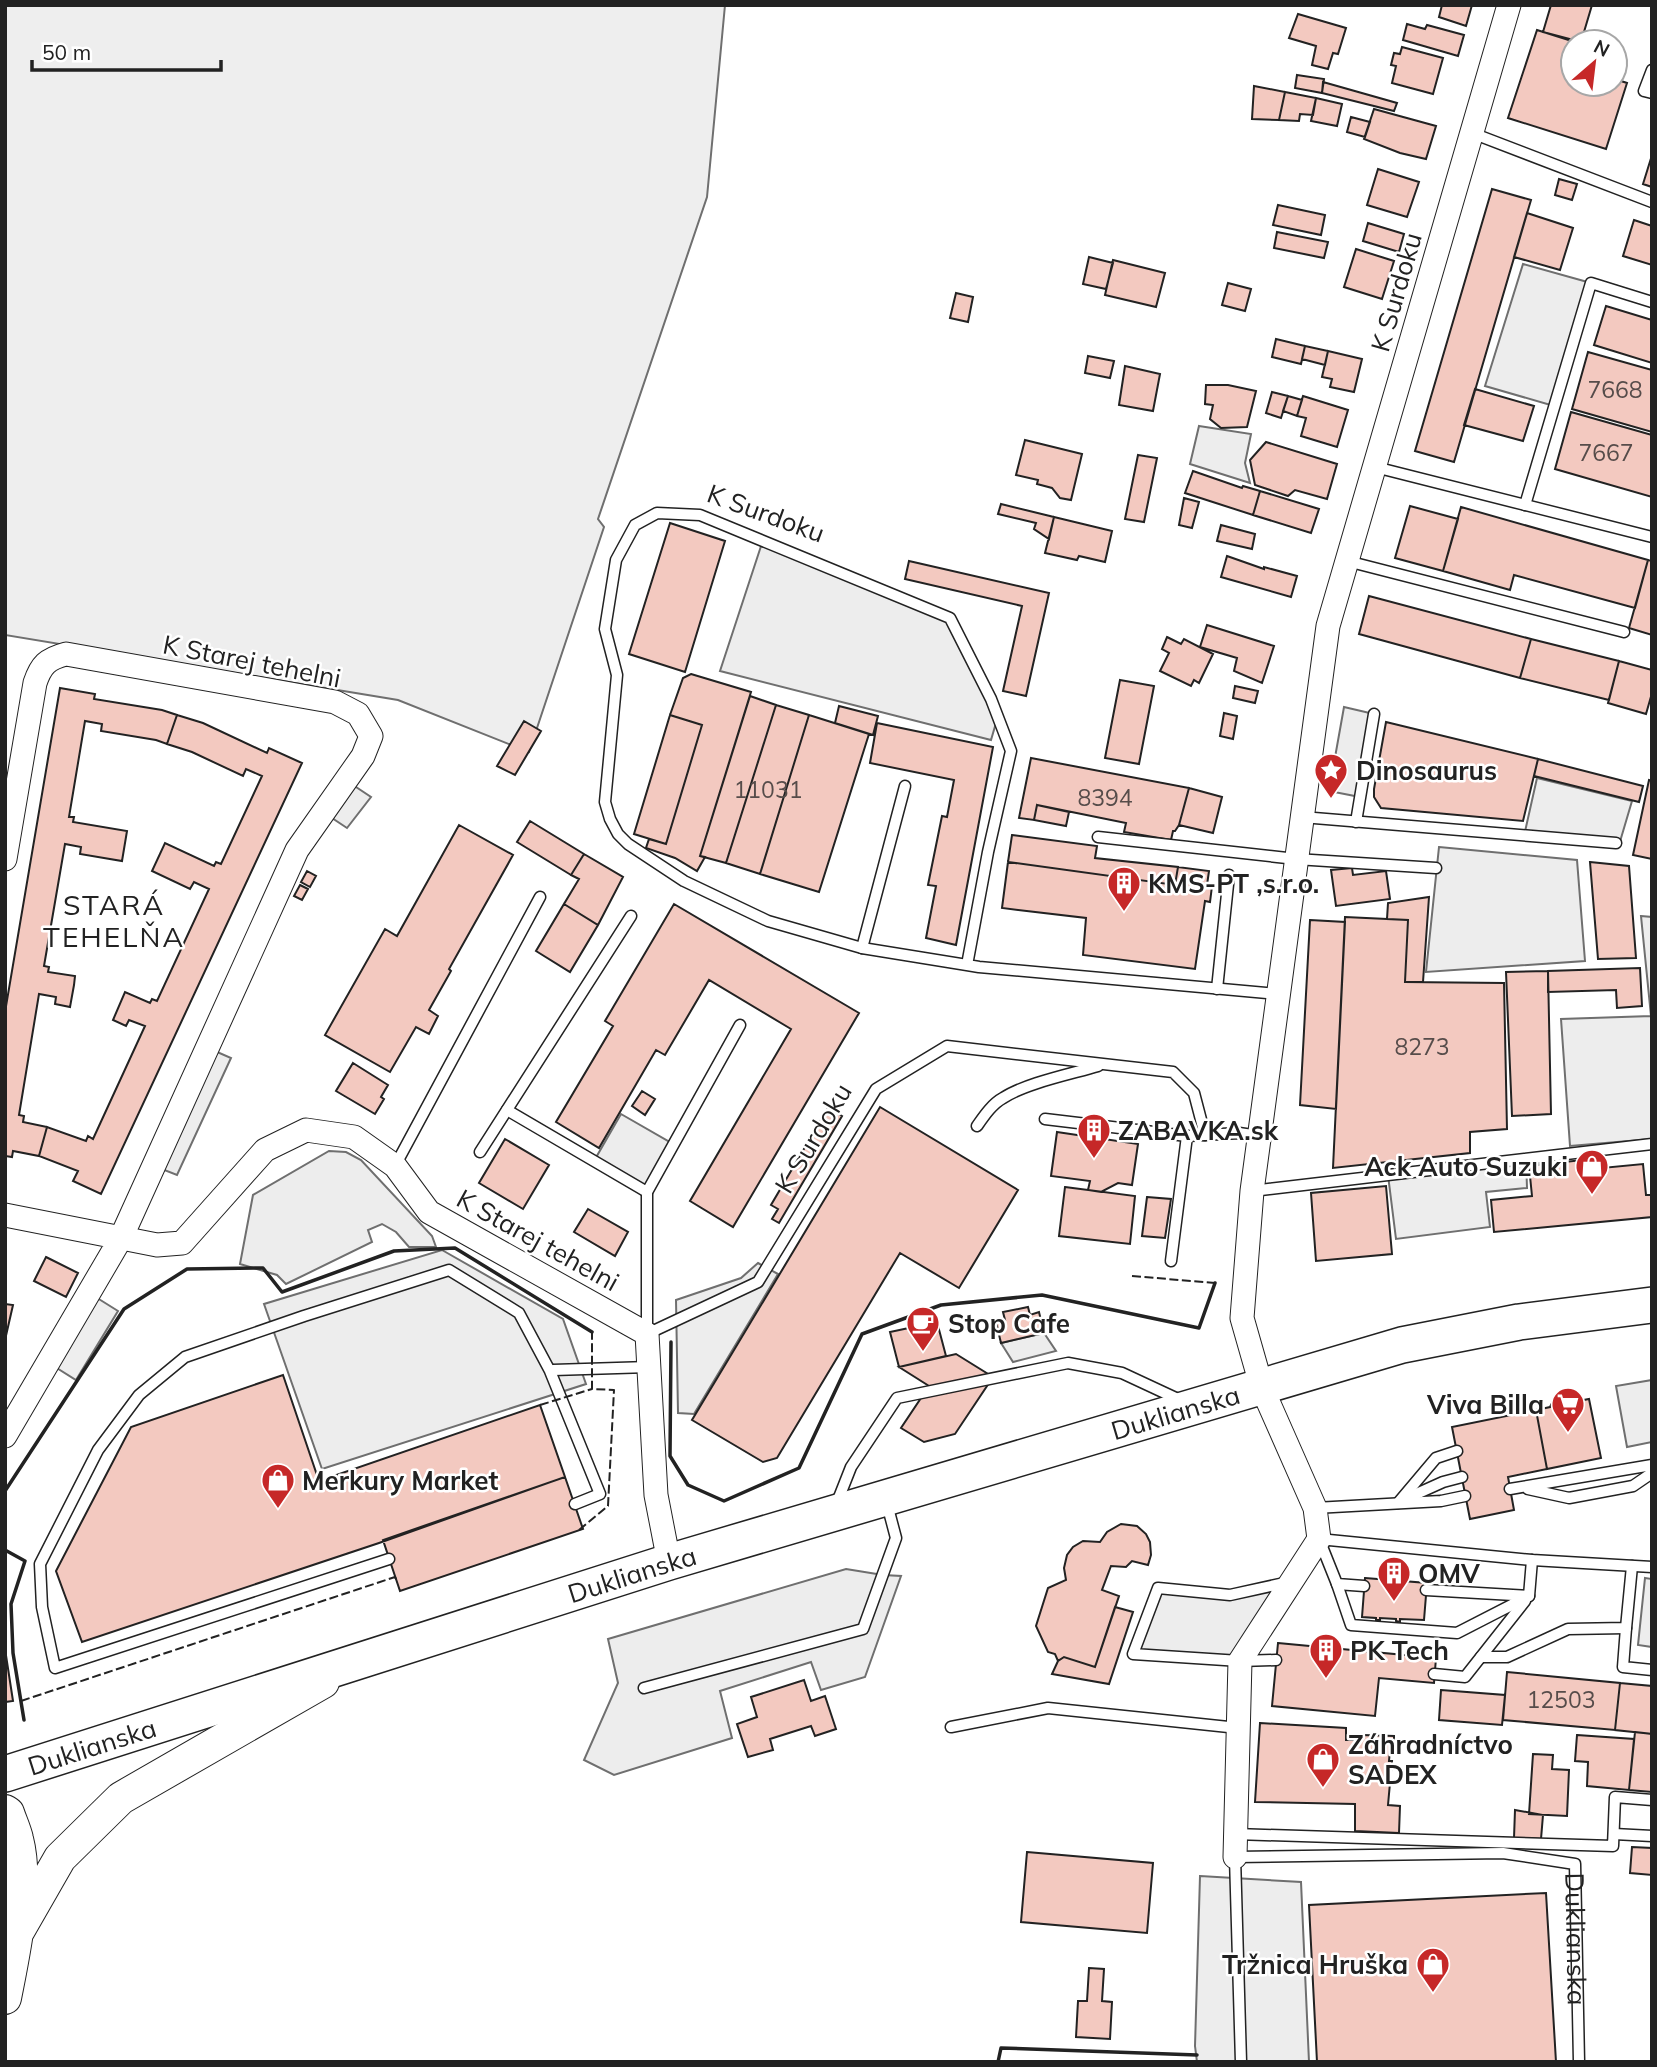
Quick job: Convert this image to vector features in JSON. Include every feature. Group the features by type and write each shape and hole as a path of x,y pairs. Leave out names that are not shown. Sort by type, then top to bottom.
{"main road":[{"name":"Duklianska","path":"5,1774 669,1562 1402,1345 1519,1322 1652,1305"}],"street":[{"name":"K Surdoku","path":"1262,1388 1242,1318 1252,1191 1328,626 1509,5"},
{"name":"K Starej tehelni","path":"5,859 35,683 41,667 50,658 66,654 335,702 358,714 370,736 363,756 298,850 121,1238 5,1436"},
{"name":"K Starej tehelni","path":"5,1214 157,1245 182,1244 265,1150 306,1130 354,1137 395,1166 429,1212 647,1334"},
{"path":"647,1334 656,1494 669,1562"},
{"name":"Duklianska","path":"1262,1388 1315,1508 1319,1539"},
{"path":"1235,1845 1240,1661 1319,1539"},
{"path":"17,1933 60,1858 121,1798 356,1663"},
{"path":"5,1811 18,1841 21,1871 17,1933 5,1998"}],"lane":[{"path":"1652,70 1644,90 1652,93"},
{"path":"1472,133 1652,202"},
{"path":"1525,505 1591,283 1652,302"},
{"path":"1375,467 1647,536 1652,526"},
{"name":"K Surdoku","path":"967,965 988,852 1011,751 991,699 950,618 700,515 657,513 635,525 617,560 605,629 617,675 605,802 618,834 628,844 684,881 768,921 862,948 967,965 1278,994"},
{"path":"1347,561 1624,632"},
{"path":"1356,822 1374,714"},
{"path":"862,948 905,786"},
{"path":"1302,817 1616,844"},
{"path":"1098,837 1296,859 1436,867"},
{"path":"1217,989 1230,875"},
{"path":"395,1166 540,897"},
{"path":"480,1152 631,916"},
{"path":"647,1334 647,1192 740,1025"},
{"name":"K Surdoku","path":"647,1334 758,1282 876,1089 947,1046 1173,1072 1194,1093 1205,1135"},
{"name":"K Surdoku","path":"977,1126 1003,1097 1104,1064"},
{"path":"507,1110 647,1192"},
{"path":"1045,1119 1187,1136 1239,1133 1259,1136"},
{"path":"1171,1262 1187,1136"},
{"path":"1252,1191 1652,1144"},
{"path":"389,1559 55,1668 42,1608 40,1564 98,1450 139,1395 185,1357 303,1316 449,1270 519,1313 550,1371 600,1494 575,1504"},
{"path":"833,1512 851,1467 897,1398 1068,1363 1122,1373 1196,1408"},
{"path":"553,1370 649,1367"},
{"path":"1398,1503 1436,1458 1457,1451"},
{"path":"1652,1465 1516,1488 1569,1498 1633,1486 1652,1473"},
{"path":"1398,1503 1443,1482 1462,1477"},
{"path":"1315,1508 1441,1501 1465,1496"},
{"path":"644,1688 863,1629 896,1538 886,1498"},
{"path":"1529,1596 1457,1633 1351,1625 1319,1539 1532,1560 1652,1567"},
{"path":"1434,1674 1465,1677 1529,1596 1532,1560"},
{"path":"1632,1566 1623,1667 1652,1670"},
{"path":"1276,1660 1240,1661 1133,1654 1158,1588 1230,1595 1289,1583"},
{"path":"1337,1584 1364,1586"},
{"path":"1426,1590 1529,1596"},
{"path":"1481,1657 1507,1657 1568,1629 1626,1628"},
{"path":"951,1727 1048,1709 1238,1728"},
{"path":"1614,1834 1615,1797 1652,1800"},
{"name":"Duklianska","path":"1235,1845 1613,1846 1614,1834 1652,1836"},
{"path":"1235,1845 1241,2062"},
{"name":"Duklianska","path":"1235,1845 1503,1853 1575,1864 1579,2062"}],"shaded area":[{"path":"5,5 725,5 707,197 598,519 604,527 529,752 398,700 5,635"},
{"path":"1523,264 1591,283 1554,406 1485,386"},
{"path":"1199,426 1251,434 1245,463 1250,483 1190,464"},
{"path":"763,540 950,618 998,716 991,740 720,671"},
{"path":"1344,707 1374,714 1360,797 1329,791"},
{"path":"1537,778 1632,801 1619,845 1524,836"},
{"path":"353,785 371,797 347,828 329,816"},
{"path":"1439,847 1577,860 1585,961 1426,972"},
{"path":"1641,916 1652,917 1652,1139 1570,1146 1561,1019 1651,1016"},
{"path":"208,1048 231,1058 177,1175 154,1166"},
{"path":"621,1114 673,1144 647,1192 594,1161"},
{"path":"329,1151 346,1152 361,1160 432,1236 436,1247 409,1247 396,1232 382,1224 368,1230 372,1242 286,1284 277,1275 240,1264 253,1195"},
{"path":"1526,1158 1527,1188 1486,1192 1490,1227 1396,1239 1388,1175"},
{"path":"442,1250 563,1319 586,1384 322,1469 264,1304"},
{"path":"758,1263 778,1274 694,1414 678,1413 676,1300 741,1278"},
{"path":"94,1296 118,1311 76,1380 52,1365"},
{"path":"1044,1333 1056,1351 1013,1362 1001,1343"},
{"path":"1652,1380 1652,1442 1627,1447 1616,1386"},
{"path":"846,1569 901,1576 865,1677 821,1690 811,1662 720,1691 732,1738 614,1775 584,1760 618,1683 608,1639"},
{"path":"1645,1578 1652,1579 1652,1647 1638,1645"},
{"path":"1289,1582 1240,1661 1133,1654 1158,1588 1230,1595"},
{"path":"1200,1876 1301,1882 1309,2062 1197,2062 1195,2046"}],"building":[{"path":"1442,5 1472,5 1466,26 1439,17"},
{"path":"1551,5 1592,5 1585,28 1559,28 1559,36 1543,32"},
{"path":"1298,14 1346,28 1338,54 1333,53 1328,69 1312,65 1316,46 1289,38"},
{"path":"1407,24 1425,29 1427,25 1464,35 1458,56 1403,40"},
{"path":"1537,30 1559,37 1559,98 1622,98 1606,149 1508,118"},
{"path":"1402,47 1443,58 1433,94 1392,83 1396,66 1391,65 1394,53 1400,54"},
{"path":"1297,75 1324,79 1322,93 1295,88"},
{"path":"1323,82 1397,103 1394,111 1322,93"},
{"path":"1254,86 1285,92 1279,120 1252,119"},
{"path":"1285,92 1316,98 1313,115 1300,114 1299,121 1279,120"},
{"path":"1316,98 1342,104 1337,126 1311,121"},
{"path":"1374,109 1436,126 1426,159 1400,153 1364,139"},
{"path":"1351,117 1370,122 1365,137 1347,132"},
{"path":"1652,155 1652,187 1643,184"},
{"path":"1378,169 1419,182 1407,217 1367,205"},
{"path":"1559,179 1577,184 1572,200 1555,195"},
{"path":"1492,189 1531,200 1454,462 1415,451"},
{"path":"1278,205 1325,215 1321,235 1273,225"},
{"path":"1527,213 1573,228 1560,270 1514,257"},
{"path":"1634,220 1652,226 1652,265 1623,256"},
{"path":"1368,223 1404,234 1399,252 1363,241"},
{"path":"1277,232 1328,242 1324,258 1274,248"},
{"path":"1356,249 1394,261 1382,299 1344,287"},
{"path":"1089,257 1113,263 1106,289 1083,284"},
{"path":"1113,260 1165,273 1156,307 1105,295"},
{"path":"1228,283 1251,289 1245,311 1222,305"},
{"path":"956,293 973,297 968,322 950,318"},
{"path":"1606,306 1652,320 1652,363 1594,345"},
{"path":"1276,339 1305,346 1301,364 1272,357"},
{"path":"1305,346 1328,351 1325,365 1302,359"},
{"path":"1328,351 1362,359 1354,392 1330,387 1332,379 1322,377"},
{"path":"1588,352 1652,370 1652,432 1572,409"},
{"path":"1088,356 1114,361 1110,378 1085,373"},
{"path":"1125,366 1160,374 1153,411 1119,405"},
{"path":"1206,385 1228,385 1256,391 1247,427 1221,428 1210,419 1213,405 1205,404"},
{"path":"1475,389 1534,406 1523,441 1464,425"},
{"path":"1272,392 1288,396 1281,418 1266,413"},
{"path":"1288,396 1302,400 1297,416 1283,411"},
{"path":"1303,396 1348,410 1337,447 1301,436 1306,418 1297,416"},
{"path":"1571,412 1652,435 1652,497 1555,469"},
{"path":"1025,440 1082,454 1071,500 1060,498 1052,488 1037,484 1038,480 1016,475"},
{"path":"1266,442 1337,464 1327,499 1295,490 1288,496 1255,485 1250,460"},
{"path":"1138,455 1157,458 1144,522 1125,519"},
{"path":"1193,471 1242,488 1243,486 1260,491 1253,515 1185,493"},
{"path":"1260,491 1319,509 1311,533 1253,515"},
{"path":"1184,498 1199,502 1192,528 1179,525"},
{"path":"1001,504 1054,517 1049,539 1034,529 1036,523 998,514"},
{"path":"1410,506 1458,519 1443,571 1395,558"},
{"path":"1461,507 1648,560 1635,608 1514,575 1510,590 1443,571"},
{"path":"1054,517 1112,531 1105,562 1079,556 1077,560 1045,553"},
{"path":"670,523 725,541 685,672 629,654"},
{"path":"1221,525 1255,534 1252,549 1217,541"},
{"path":"1227,556 1264,569 1297,576 1291,597 1221,577"},
{"path":"1648,560 1652,561 1652,635 1629,628"},
{"path":"909,561 1049,593 1026,696 1003,691 1022,606 905,579"},
{"path":"1369,596 1531,639 1520,678 1359,634"},
{"path":"1207,625 1274,646 1262,683 1234,671 1237,658 1200,647"},
{"path":"1167,637 1181,644 1184,639 1213,654 1199,683 1194,680 1191,686 1160,671 1169,653 1162,649"},
{"path":"1531,639 1619,661 1609,700 1520,678"},
{"path":"1619,661 1652,670 1652,693 1646,714 1608,703"},
{"path":"691,674 751,692 700,856 705,857 697,871 675,858 646,848 649,839 666,844 702,725 670,715 683,678"},
{"path":"1120,680 1154,686 1139,764 1105,758"},
{"path":"1235,686 1258,691 1255,703 1233,698"},
{"path":"60,688 95,694 94,699 177,715 167,744 101,731 102,724 85,721 69,817 74,817 73,822 127,831 122,861 80,854 81,847 65,844 44,966 49,967 48,972 75,976 74,985 70,1007 55,1004 56,997 39,994 19,1115 24,1116 23,1122 47,1127 39,1156 13,1151 12,1157 5,1156 5,1012"},
{"path":"750,696 776,705 726,863 700,856"},
{"path":"776,705 809,715 760,874 726,863"},
{"path":"839,706 878,716 873,735 835,723"},
{"path":"1224,713 1237,716 1233,739 1220,736"},
{"path":"177,715 203,723 267,753 269,748 302,763 101,1194 73,1181 78,1171 39,1156 47,1127 86,1141 88,1136 93,1139 145,1026 129,1020 126,1026 113,1020 125,992 150,1003 152,999 157,1001 209,889 194,882 190,889 152,871 165,843 214,866 216,862 221,864 262,776 246,769 243,776 192,752 167,744"},
{"path":"670,715 702,725 666,844 634,834"},
{"path":"809,715 869,734 819,892 760,874"},
{"path":"524,721 541,731 515,775 497,766"},
{"path":"1386,722 1538,759 1523,821 1381,808 1374,797 1374,789"},
{"path":"877,723 993,747 956,945 926,938 936,886 928,885 942,816 947,817 954,780 870,763"},
{"path":"1031,758 1189,788 1179,825 1173,831 1171,840 1124,832 1126,823 1037,805 1034,820 1019,818"},
{"path":"1538,759 1643,786 1639,802 1534,776"},
{"path":"1649,780 1652,781 1652,859 1633,855"},
{"path":"1189,788 1222,797 1213,833 1179,825"},
{"path":"1037,805 1069,812 1066,826 1034,820"},
{"path":"530,821 584,854 571,875 517,842"},
{"path":"459,825 513,855 429,1010 438,1016 429,1034 416,1027 390,1072 325,1035 385,929 397,936"},
{"path":"1012,835 1097,846 1095,858 1178,867 1175,885 1008,862"},
{"path":"584,854 623,877 598,925 564,904 579,879 571,875"},
{"name":"KMS-PT ,s.r.o.","path":"1008,862 1175,885 1178,867 1209,871 1207,885 1212,886 1210,902 1205,901 1195,969 1083,955 1086,918 1002,908"},
{"path":"1590,862 1629,866 1636,958 1598,959"},
{"path":"1352,868 1353,875 1386,871 1390,899 1336,906 1331,870"},
{"path":"307,871 316,876 310,887 301,882"},
{"path":"300,885 308,889 302,900 294,896"},
{"path":"1429,897 1423,982 1405,982 1408,920 1387,919 1388,903"},
{"path":"564,904 598,925 570,972 536,951"},
{"path":"674,904 859,1013 733,1227 690,1201 791,1029 709,980 665,1055 656,1050 599,1148 556,1122 613,1026 605,1021"},
{"path":"1345,917 1408,920 1405,982 1504,983 1507,1129 1470,1132 1470,1153 1333,1168"},
{"path":"1310,920 1345,922 1336,1109 1300,1105"},
{"path":"1640,968 1642,1006 1617,1008 1616,990 1548,992 1548,971"},
{"path":"1548,971 1551,1114 1512,1116 1506,972"},
{"path":"353,1063 388,1085 375,1114 336,1091"},
{"path":"642,1091 655,1099 645,1115 632,1106"},
{"path":"880,1107 1018,1190 959,1288 900,1253 777,1458 763,1462 692,1420"},
{"path":"828,1108 842,1116 779,1223 772,1219 778,1209 771,1205"},
{"name":"ZABAVKA.sk","path":"1057,1132 1138,1144 1132,1185 1118,1183 1101,1192 1088,1190 1090,1181 1051,1176"},
{"path":"505,1139 549,1165 523,1209 479,1183"},
{"name":"Ack Auto Suzuki","path":"1591,1159 1592,1169 1643,1164 1646,1195 1652,1195 1652,1217 1494,1232 1491,1200 1532,1196 1529,1166"},
{"path":"1386,1186 1392,1254 1316,1261 1311,1193"},
{"path":"1065,1187 1135,1196 1130,1244 1059,1236"},
{"path":"1147,1197 1171,1199 1165,1238 1142,1236"},
{"path":"588,1209 628,1232 615,1256 574,1232"},
{"path":"46,1257 78,1273 66,1297 34,1281"},
{"path":"5,1304 13,1305 5,1340"},
{"path":"1028,1307 1030,1315 1039,1312 1044,1333 1001,1343 996,1322 1005,1320 1003,1312"},
{"path":"937,1322 946,1356 899,1367 890,1332"},
{"path":"956,1354 993,1377 955,1434 924,1442 901,1428 929,1386 899,1367"},
{"name":"Merkury Market","path":"283,1375 319,1481 540,1405 565,1477 379,1543 82,1642 56,1571 131,1427"},
{"name":"Viva Billa","path":"1589,1399 1601,1458 1547,1469 1536,1410 1550,1407 1553,1401 1563,1404"},
{"name":"OMV","path":"1536,1410 1547,1469 1508,1477 1514,1510 1470,1519 1452,1427"},
{"path":"565,1477 583,1529 400,1591 383,1540"},
{"path":"1121,1524 1137,1526 1146,1534 1151,1555 1148,1565 1132,1561 1126,1567 1111,1566 1102,1590 1119,1596 1095,1667 1064,1657 1058,1661 1055,1654 1048,1652 1036,1626 1048,1588 1066,1580 1064,1568 1067,1555 1073,1547 1083,1541 1100,1542 1107,1532"},
{"name":"OMV","path":"1365,1578 1427,1583 1424,1620 1400,1619 1400,1622 1396,1619 1376,1620 1362,1617"},
{"path":"1115,1607 1133,1612 1109,1684 1052,1674 1058,1661 1064,1657 1095,1667"},
{"name":"PK Tech","path":"1278,1643 1436,1658 1434,1683 1379,1678 1375,1716 1272,1706"},
{"path":"5,1649 13,1701 5,1702"},
{"path":"1507,1672 1620,1683 1615,1730 1503,1720"},
{"path":"804,1680 811,1701 825,1696 836,1729 815,1736 811,1726 770,1739 773,1750 748,1757 737,1724 757,1717 751,1697"},
{"path":"1620,1683 1652,1686 1652,1734 1615,1730"},
{"path":"1441,1690 1505,1695 1502,1725 1439,1720"},
{"name":"Záhradníctvo SADEX","path":"1260,1723 1346,1728 1346,1740 1362,1740 1363,1735 1394,1736 1394,1751 1390,1750 1389,1761 1392,1761 1388,1805 1400,1806 1399,1833 1355,1831 1355,1804 1255,1802"},
{"path":"1635,1732 1652,1734 1652,1792 1629,1790"},
{"path":"1577,1735 1634,1739 1629,1790 1587,1786 1588,1762 1575,1761"},
{"path":"1533,1754 1553,1755 1552,1769 1569,1770 1567,1816 1529,1814"},
{"path":"1515,1810 1543,1815 1541,1839 1514,1838"},
{"path":"1632,1847 1652,1848 1652,1875 1630,1873"},
{"path":"1027,1852 1153,1863 1147,1933 1021,1922"},
{"name":"Tržnica Hruška","path":"1546,1893 1556,2062 1317,2062 1309,1905"},
{"path":"1089,1968 1104,1969 1102,2001 1112,2002 1110,2039 1076,2037 1078,2001 1087,2001"}],"fence":[{"path":"1132,1276 1215,1283"},
{"path":"579,1530 608,1506 614,1390 592,1389 592,1332"},
{"path":"540,1405 592,1389"},
{"path":"21,1701 395,1577 397,1581"}],"wall":[{"path":"5,1491 124,1309 187,1269 263,1268 282,1292 394,1251 455,1248 592,1332"},
{"path":"671,1342 670,1456 688,1485 724,1501 799,1468 862,1334 941,1305 1042,1295 1199,1328 1215,1283"},
{"path":"5,1550 25,1561 11,1604 13,1653 24,1720"},
{"path":"998,2062 1001,2048 1197,2055"}],"place":[{"name":"Dinosaurus","path":"1331,800"},
{"name":"KMS-PT ,s.r.o.","path":"1124,913"},
{"name":"ZABAVKA.sk","path":"1094,1160"},
{"name":"Ack Auto Suzuki","path":"1592,1196"},
{"name":"Stop Cafe","path":"923,1353"},
{"name":"Viva Billa","path":"1568,1434"},
{"name":"Merkury Market","path":"278,1510"},
{"name":"OMV","path":"1394,1603"},
{"name":"PK Tech","path":"1326,1680"},
{"name":"Záhradníctvo SADEX","path":"1323,1789"},
{"name":"Tržnica Hruška","path":"1433,1994"}],"district":[{"name":"STARÁ TEHELŇA","path":"114,920"}]}
